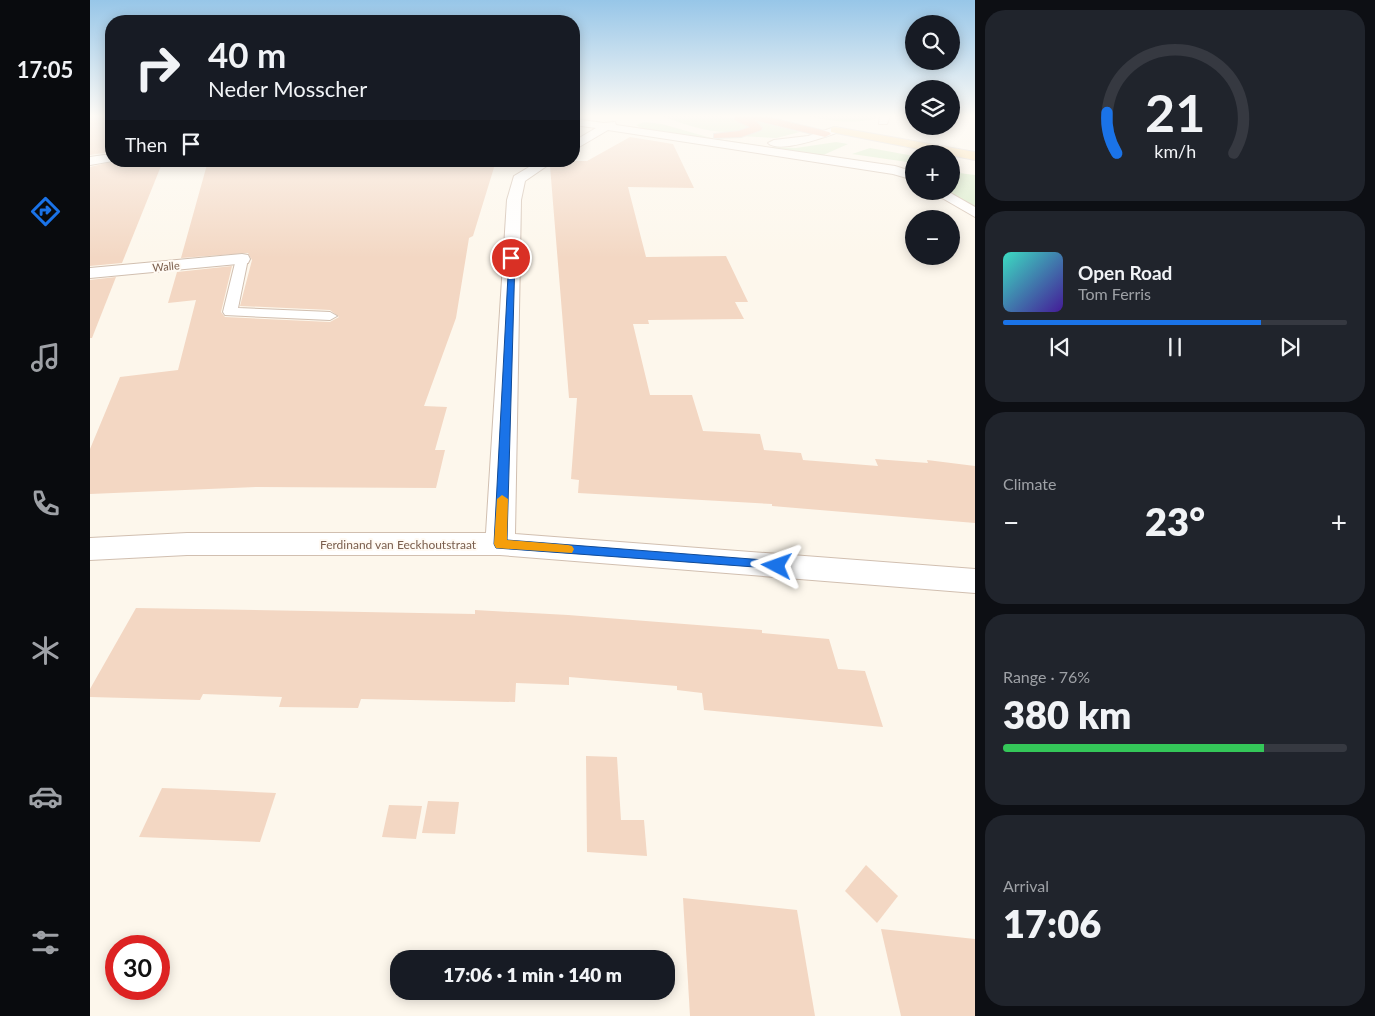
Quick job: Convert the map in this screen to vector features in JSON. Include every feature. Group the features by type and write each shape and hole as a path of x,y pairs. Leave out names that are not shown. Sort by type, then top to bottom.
{"street":[{"path":"848,163 905,173"},
{"path":"500,544 514,200 519,179 538,167"},
{"path":"953,200 975,213"},
{"name":"Walle","path":"90,273 242,259"},
{"name":"Ferdinand van Eeckhoutstraat","path":"90,549 187,544 500,544 975,581"}],"lane":[{"path":"242,259 230,312 330,316"}],"green space":[{"path":"960,173 975,175 975,210 958,200 960,200"}],"building":[{"path":"105,163 105,167 161,167 122,263 90,266 90,167"},
{"path":"580,163 682,163 694,188 628,187 646,257 726,256 748,302 735,302 744,319 648,320 649,324 633,324 650,395 692,395 703,431 760,434 764,450 801,453 803,460 878,466 875,459 928,463 927,460 975,466 975,523 772,506 772,504 578,493 579,480 571,479 577,398 569,398 550,167 580,167"},
{"path":"206,167 494,167 473,236 469,238 456,318 424,406 447,407 435,450 445,450 436,488 256,487 90,494 90,449 120,377 178,370 196,300 168,303 177,272 232,266 221,312 225,317 330,322 339,317 330,310 240,306 252,260 248,253 181,258"},
{"path":"116,277 92,338 90,338 90,280"},
{"path":"136,608 475,614 475,610 762,630 762,633 829,639 838,669 865,671 883,727 704,710 702,693 677,690 677,686 569,677 569,685 516,683 515,702 361,699 358,708 279,707 282,697 203,694 200,700 90,697 90,689"},
{"path":"586,756 617,757 621,820 644,820 647,856 587,852"},
{"path":"162,788 276,793 260,842 139,837"},
{"path":"428,801 459,802 455,834 422,833"},
{"path":"389,805 422,806 416,839 382,837"},
{"path":"866,865 898,896 877,923 845,891"},
{"path":"683,898 797,910 815,1016 690,1016"},
{"path":"881,929 975,939 975,1016 901,1016"}],"slow traffic":[{"path":"502,499 500,544 568,549"}],"route":[{"path":"511,258 500,544 777,566"}]}
